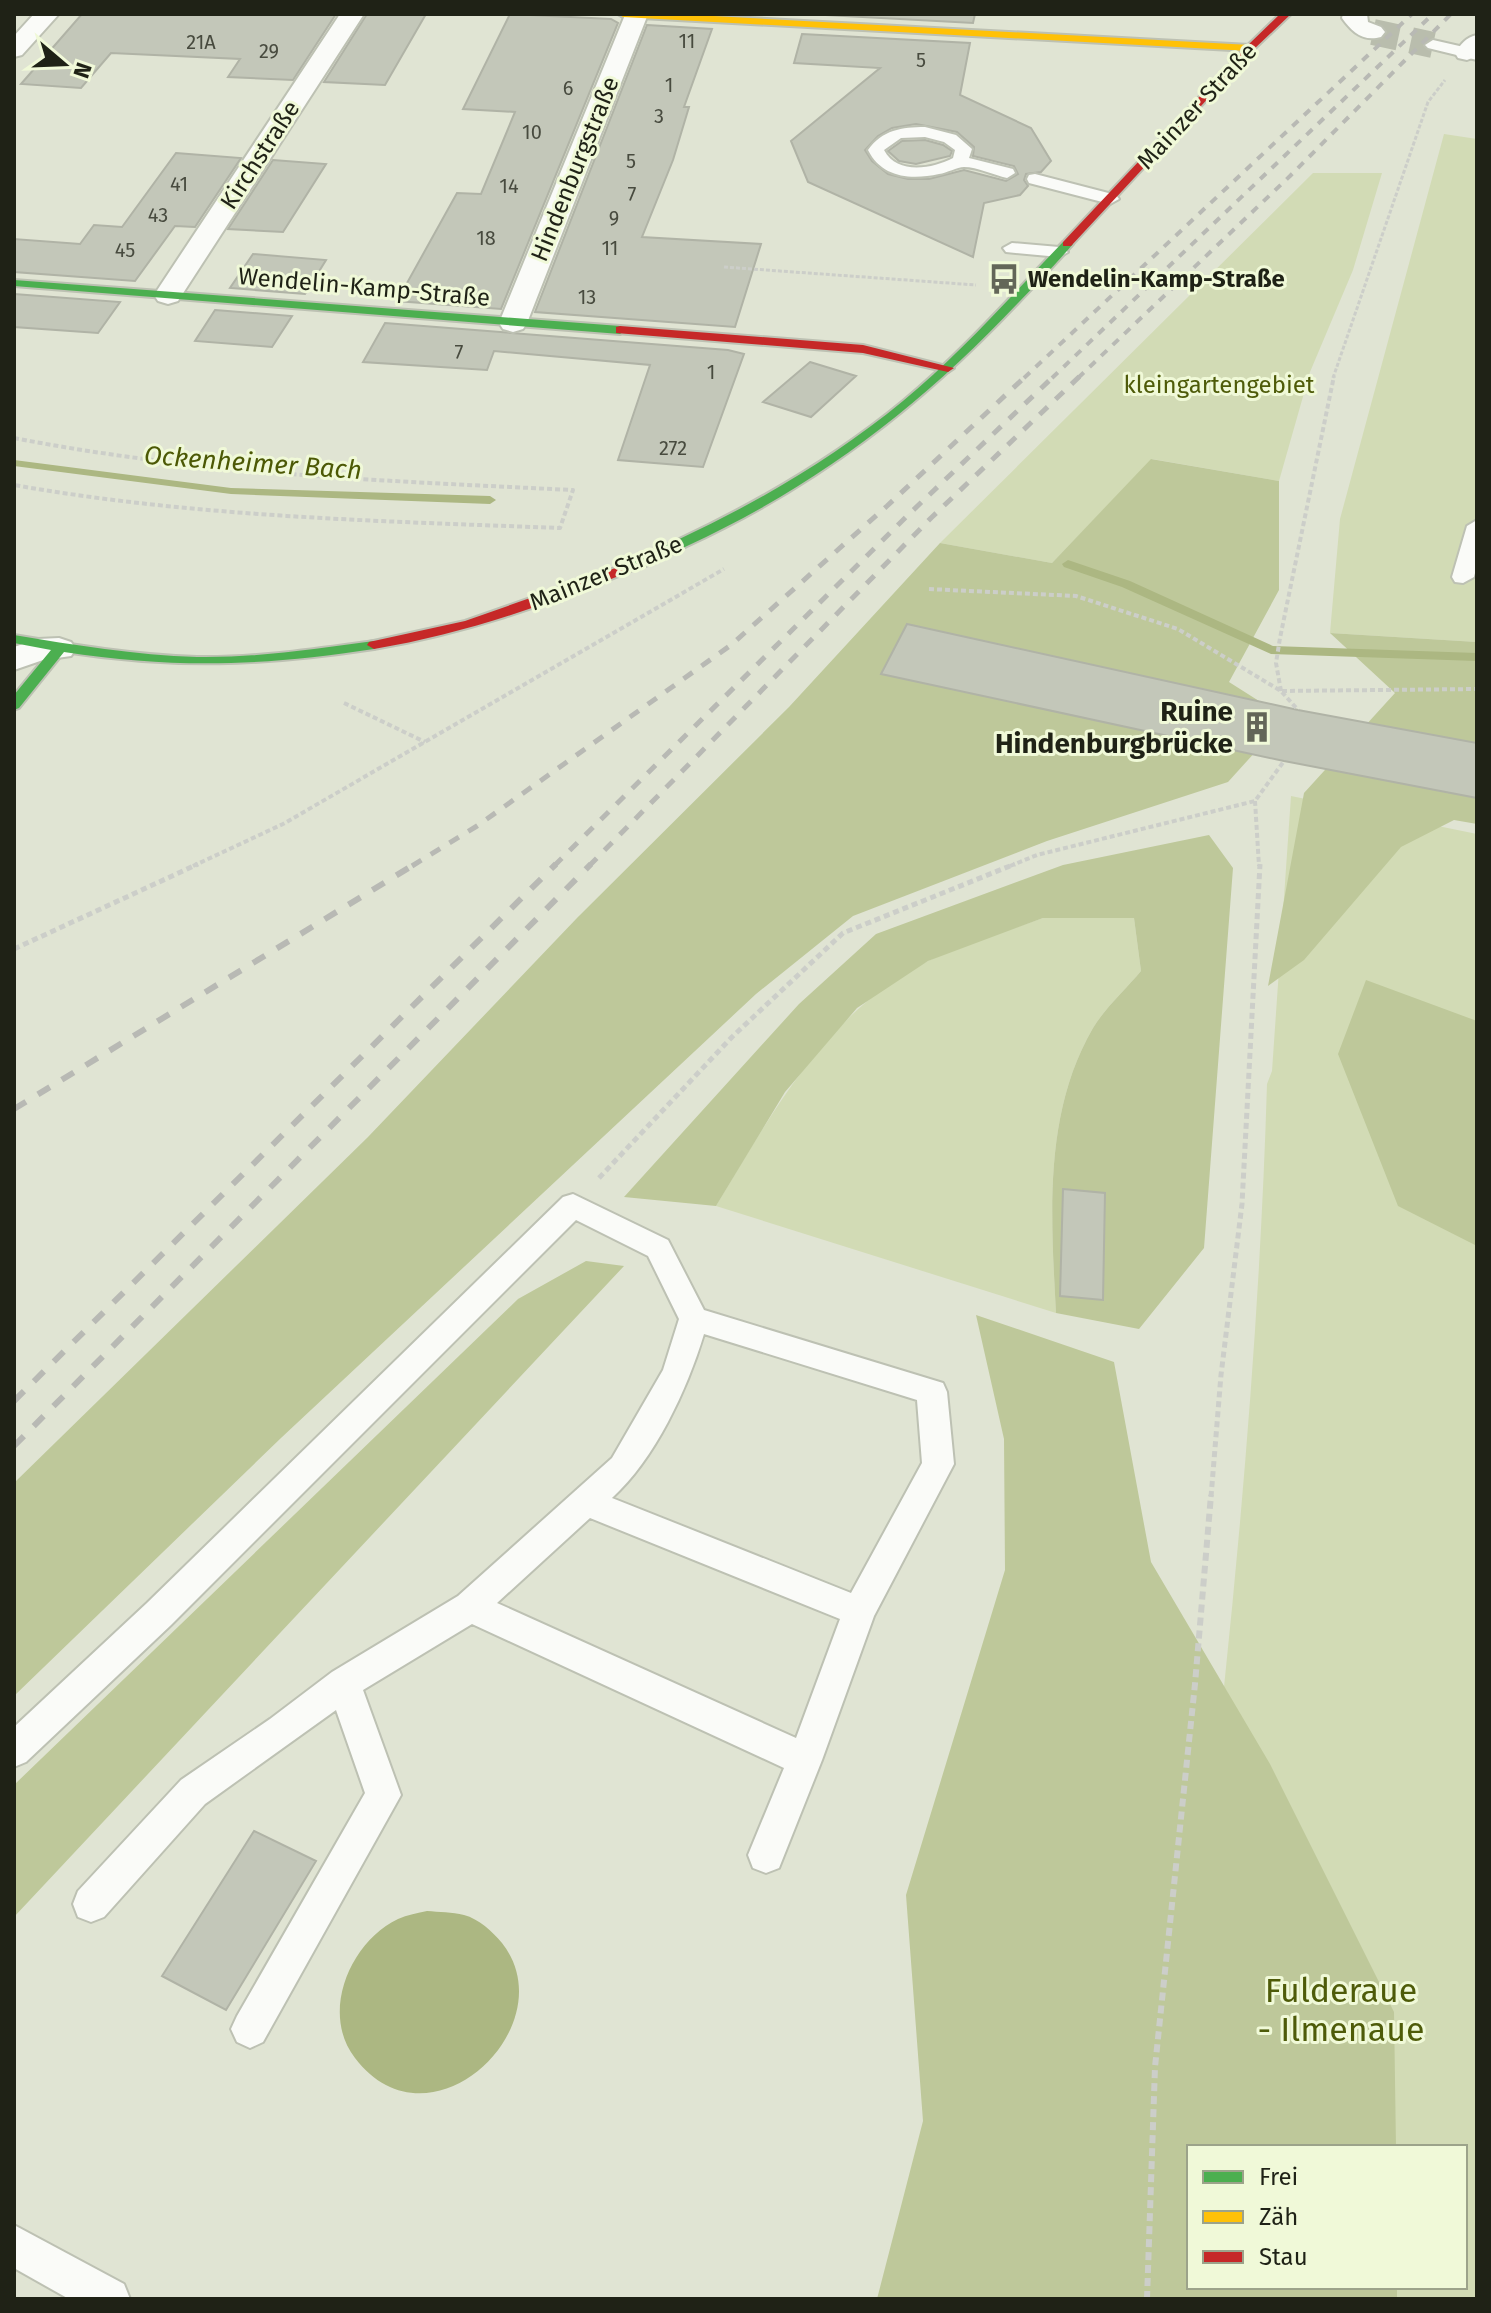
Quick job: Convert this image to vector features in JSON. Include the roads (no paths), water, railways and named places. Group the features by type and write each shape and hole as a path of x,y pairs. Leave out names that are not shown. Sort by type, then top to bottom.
{"main road":[{"path":"623,14 698,16 1033,39 1250,48"},
{"name":"Mainzer Straße","path":"59,649 177,659 284,659 373,648 467,625 600,579 707,530 773,495 905,406 948,368 1250,48 1286,14"},
{"name":"Wendelin-Kamp-Straße","path":"14,283 863,349 948,368"},
{"path":"14,639 59,649 14,705"}],"street":[{"path":"14,50 47,14"},
{"name":"Kirchstraße","path":"168,295 352,14"},
{"path":"1355,14 1360,27 1373,32"},
{"name":"Hindenburgstraße","path":"513,323 637,15"},
{"name":"Mainzer Straße","path":"14,659 38,650 59,649"}],"lane":[{"path":"1433,45 1474,50"},
{"path":"960,161 964,149 958,143 925,132 888,138 876,150 885,163 909,171 939,170 960,161 1007,173"},
{"path":"1035,179 1110,199"},
{"path":"1012,248 1059,252"},
{"path":"1463,577 1477,526"},
{"path":"14,1750 159,1614 573,1205 658,1248 694,1319 677,1373 623,1468 470,1607 344,1683 282,1731 193,1792 91,1904"},
{"path":"694,1319 932,1392 938,1464 859,1611 805,1760 766,1855"},
{"path":"588,1503 859,1611"},
{"path":"470,1607 805,1760"},
{"path":"250,2029 383,1795 344,1683"},
{"path":"14,2245 109,2299"}],"waterway":[{"name":"Ockenheimer Bach","path":"14,463 231,491 490,500"},
{"name":"Ockenheimer Bach","path":"1068,564 1126,584 1271,650 1477,657"}],"tunnel":[{"path":"1373,32 1433,45"}],"railway":[{"path":"1024,378 1412,14"},
{"path":"1052,378 1433,14"},
{"path":"1078,378 1290,176 1451,14"},
{"path":"412,866 477,826 731,645 887,506 1026,376"},
{"path":"554,866 906,517 1054,376"},
{"path":"589,866 931,518 1080,376"},
{"path":"14,1109 415,864"},
{"path":"14,1401 556,864"},
{"path":"14,1446 591,864"}],"place":[{"name":"Wendelin-Kamp-Straße","path":"1004,279"},
{"name":"Ruine Hindenburgbrücke","path":"1257,727"}],"park label":[{"name":"kleingartengebiet","path":"1219,385"},
{"name":"Fulderaue - Ilmenaue","path":"1341,2010"}]}
